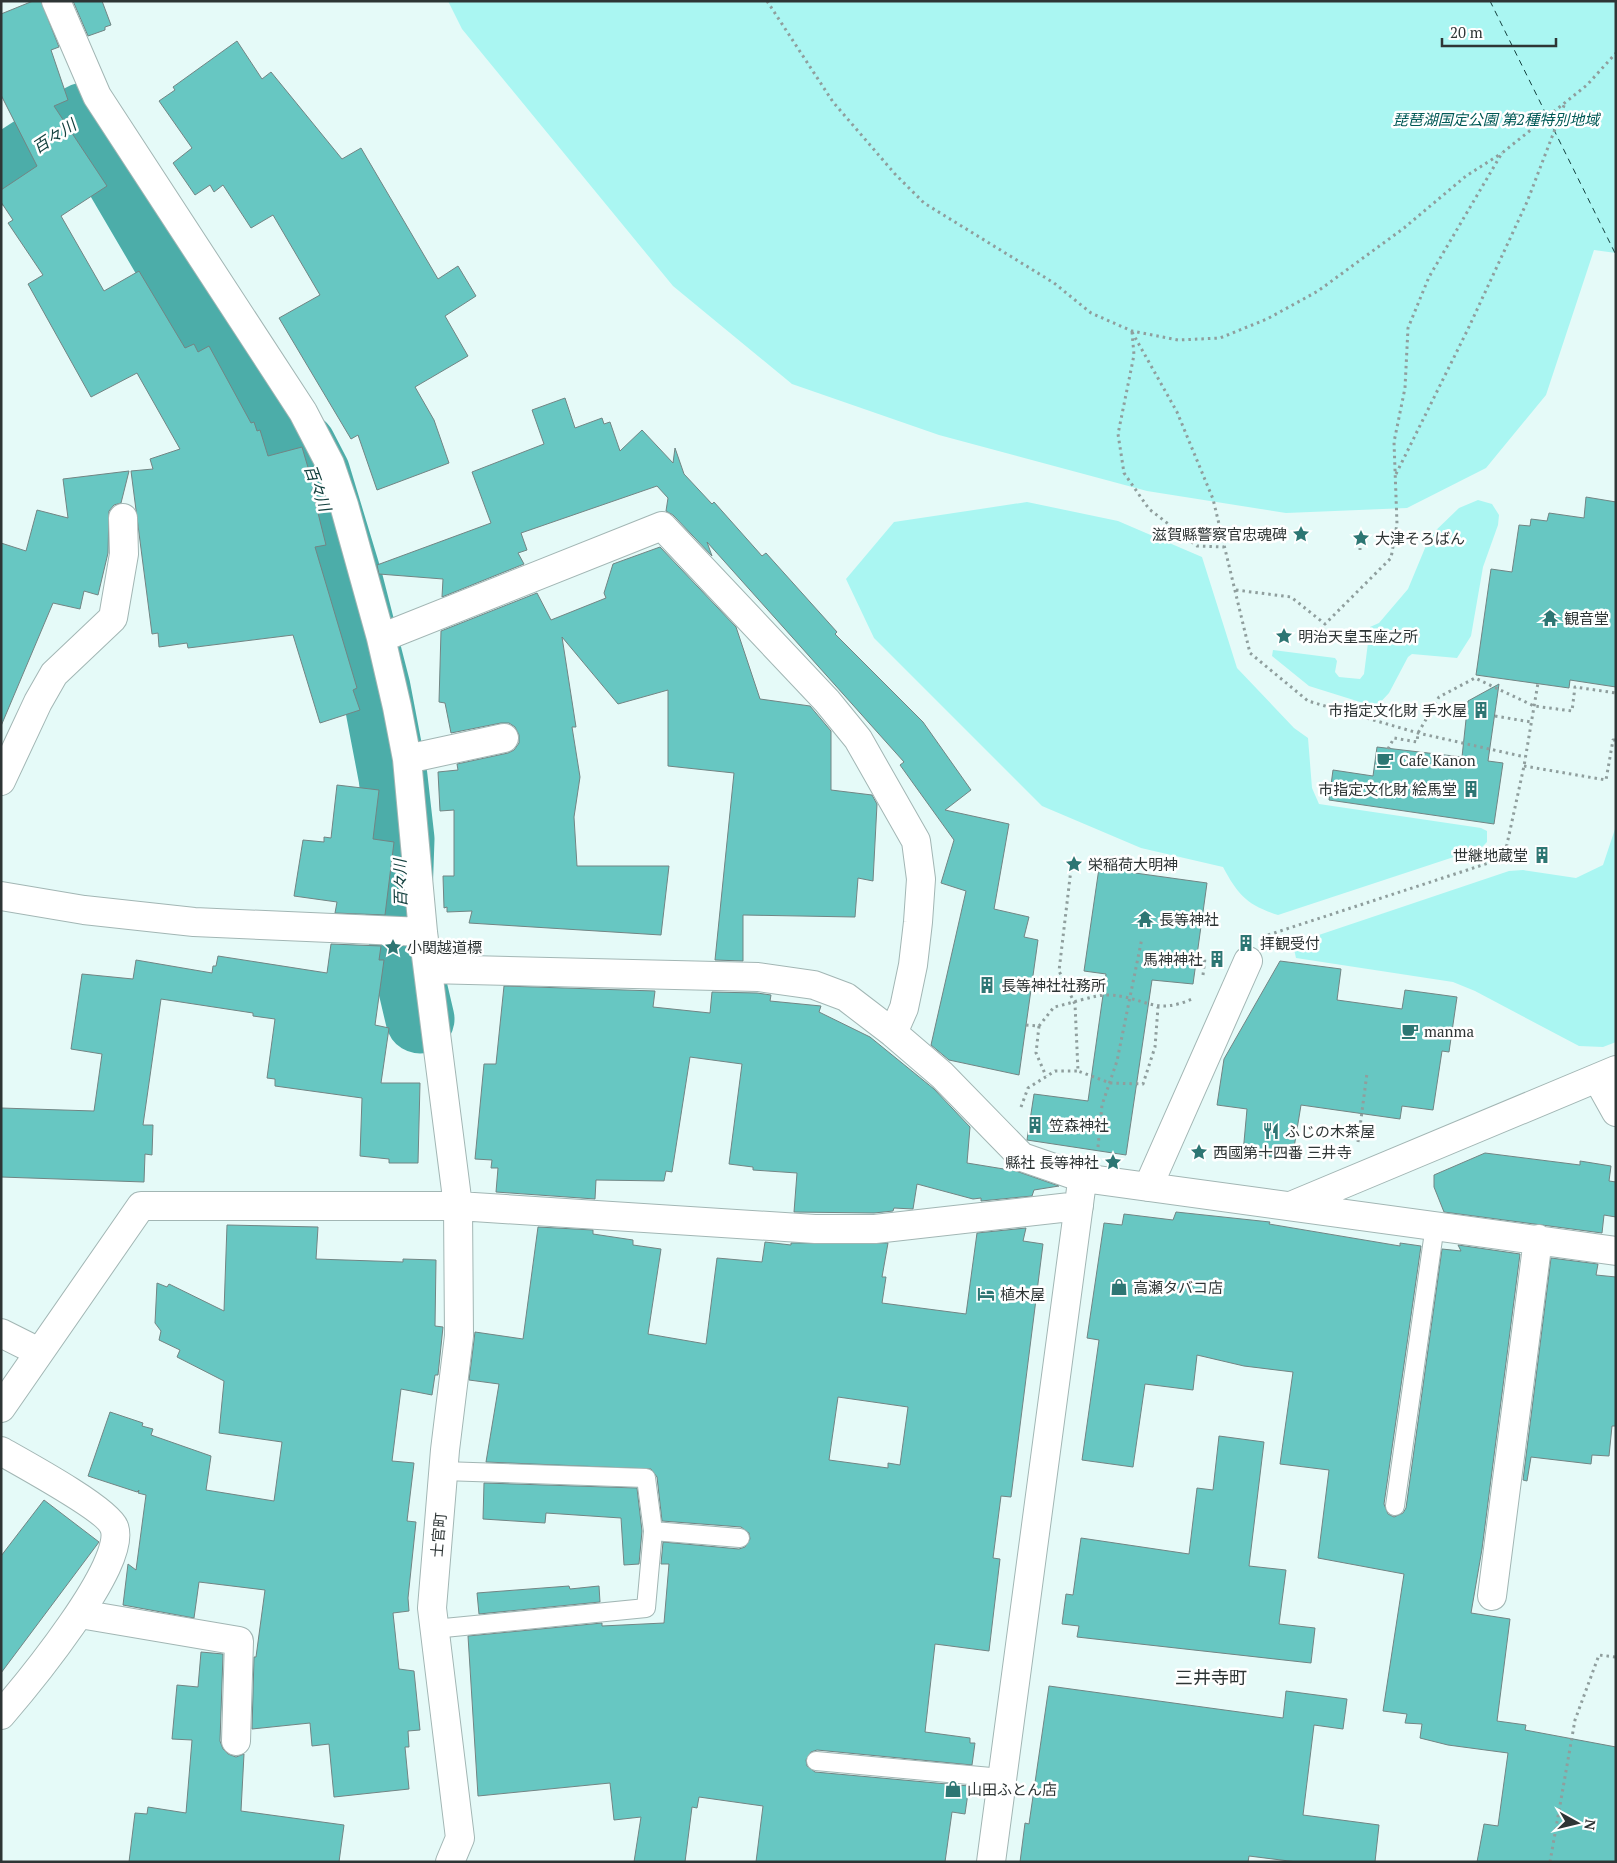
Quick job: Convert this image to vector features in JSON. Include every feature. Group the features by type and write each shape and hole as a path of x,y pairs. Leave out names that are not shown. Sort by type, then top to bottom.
{"street":[{"name":"士官町","path":"56,1 97,96 303,412 325,455 344,505 382,638 407,759 409,932 428,969 458,1206 459,1336 443,1471 432,1608 460,1838 450,1862"},
{"path":"1,781 38,702 54,674 113,618 124,554 123,518"},
{"path":"382,638 662,526 827,701 858,739 916,841 921,879 913,965 904,1008 893,1033"},
{"path":"407,759 504,738"},
{"path":"1,896 84,910 194,922 409,932"},
{"path":"1148,1186 1248,961"},
{"path":"428,969 758,977 814,985 846,998 893,1033 942,1075 1022,1157 1090,1167 1148,1186 1616,1251"},
{"path":"1293,1205 1606,1074 1616,1112"},
{"path":"991,1862 1079,1206 1090,1167"},
{"path":"1,1408 141,1206 458,1206 815,1229 875,1229 1079,1206"},
{"path":"1492,1596 1538,1239"},
{"path":"1,1333 39,1352"},
{"path":"1,1451 89,1505 114,1526 117,1540 105,1569 80,1614 1,1715"},
{"path":"80,1614 238,1641 236,1741"}],"lane":[{"path":"1395,1506 1435,1225"},
{"path":"434,1629 646,1608 653,1531 646,1478 443,1471"},
{"path":"653,1531 740,1538"},
{"path":"816,1761 1002,1778"}],"path":[{"path":"768,1 833,102 895,174 924,203 1054,283 1091,313 1132,331 1178,340 1220,338 1267,319 1318,291 1404,228 1466,176 1502,153 1566,102 1586,85 1616,53"},
{"path":"1395,476 1468,328 1527,202 1566,102"},
{"path":"1236,590 1291,597 1325,624 1391,558 1397,524 1394,442 1405,388 1408,328 1429,277 1502,153"},
{"path":"1132,331 1177,412 1213,500 1250,653 1308,701 1418,733 1525,757"},
{"path":"1132,331 1134,355 1118,434 1124,473 1149,509 1197,546 1224,546"},
{"path":"1388,749 1394,738 1417,742 1418,733 1439,697 1475,678 1534,706 1572,711 1575,688 1616,693"},
{"path":"1248,961 1267,935 1504,858 1524,766 1538,683"},
{"path":"1495,716 1531,722"},
{"path":"1524,766 1606,780 1613,740 1616,740"},
{"path":"1071,870 1059,971 1075,1004 1078,1072"},
{"path":"1090,1167 1102,1105 1110,1083 1142,938"},
{"path":"1046,1076 1036,1053 1040,1026 1054,1007 1075,1004 1106,995 1130,998 1158,1007 1178,1005 1199,995"},
{"path":"1019,1115 1028,1088 1055,1071 1078,1072 1110,1083 1143,1084 1155,1047 1158,1007"},
{"path":"1026,1025 1040,1026"},
{"path":"1353,1179 1367,1073"},
{"path":"1550,1862 1562,1783 1575,1720 1599,1655 1616,1657"}],"green space":[{"name":"琵琶湖国定公園 第2種特別地域","path":"448,1 1616,1 1616,253 1594,250 1546,395 1486,468 1407,508 1286,513 1147,491 939,435 792,384 673,286 462,29"},
{"path":"1478,500 1492,504 1499,515 1498,525 1483,567 1471,636 1457,658 1412,654 1408,657 1389,693 1376,707 1309,686 1272,656 1273,650 1335,658 1337,661 1335,672 1339,677 1360,679 1364,674 1370,627 1379,623 1408,589 1430,536 1459,508"},
{"path":"1027,502 1118,521 1202,557 1237,668 1294,728 1308,738 1312,788 1319,804 1481,828 1487,831 1487,842 1481,848 1278,915 1258,907 1244,898 1223,867 1141,848 1042,806 874,638 846,579 894,522"},
{"path":"1616,826 1616,1042 1603,1047 1579,1046 1475,991 1453,982 1296,958 1294,949 1298,942 1509,871 1523,870 1576,878 1603,865"}],"building":[{"path":"33,1 41,1 59,47 51,50 68,100 54,106 107,186 61,216 104,291 139,271 185,348 194,344 198,352 209,346 251,423 254,422 257,431 260,430 268,456 302,447 314,488 312,489 326,545 315,547 357,688 353,690 360,710 320,723 293,635 188,648 187,643 159,647 158,633 152,634 131,471 153,469 150,459 180,449 137,373 91,397 28,284 43,275 8,223 13,220 1,202 1,190 37,166 1,95 1,14"},
{"path":"73,1 102,1 111,25 105,27 105,30 88,36"},
{"path":"237,41 262,79 271,72 342,159 361,148 438,279 458,266 476,296 445,316 468,356 415,387 434,420 449,463 377,490 358,435 351,439 279,318 320,295 273,215 251,228 223,185 214,192 210,185 195,195 173,163 192,148 159,101 175,90 173,87"},
{"path":"565,398 575,428 602,418 604,424 610,422 620,451 642,430 673,463 675,448 684,474 712,504 714,502 762,556 766,553 837,632 835,634 923,722 971,790 945,810 1009,824 994,909 1029,917 1024,937 1038,940 1019,1075 949,1060 931,1045 966,891 941,883 954,840 900,765 904,762 707,542 712,556 673,515 666,511 668,498 657,486 521,533 527,550 518,553 524,564 442,597 443,579 379,574 377,565 491,523 472,472 544,444 532,410"},
{"path":"129,471 121,503 114,505 109,511 108,553 98,595 84,591 80,609 53,603 1,726 1,543 26,551 37,510 68,518 63,479"},
{"name":"観音堂","path":"1586,497 1616,502 1616,687 1570,680 1569,688 1476,675 1491,569 1512,572 1519,525 1530,526 1531,519 1547,521 1549,513 1584,518"},
{"path":"660,547 736,627 760,699 810,706 831,731 831,790 872,795 877,804 873,881 858,878 855,917 743,915 743,961 715,960 734,773 668,766 668,690 618,704 562,637 576,727 572,727 580,777 574,817 577,866 669,866 661,935 469,923 472,911 447,912 447,907 444,908 443,876 454,876 454,810 440,811 438,772 458,770 457,764 508,753 514,750 519,743 519,735 515,727 509,723 451,733 445,703 439,702 441,631 537,593 551,620 606,598 604,593 613,564"},
{"path":"1499,684 1488,761 1503,763 1494,824 1329,800 1333,770 1373,776 1377,747 1462,757 1468,701"},
{"path":"337,785 379,790 373,839 394,842 385,915 335,913 337,902 294,896 303,840 324,842 324,837 331,838"},
{"path":"1099,868 1207,883 1193,984 1152,980 1126,1155 1027,1140 1034,1094 1088,1101 1106,974 1084,971"},
{"path":"331,944 381,946 379,960 384,960 375,1025 389,1028 381,1083 420,1083 418,1163 389,1163 389,1159 360,1156 362,1098 275,1086 275,1079 267,1078 275,1019 253,1016 253,1013 161,999 143,1125 153,1125 152,1155 145,1154 144,1182 1,1177 1,1108 94,1111 102,1054 71,1049 82,974 133,979 136,960 212,973 218,956 327,973"},
{"path":"1280,961 1341,969 1337,1000 1402,1009 1405,990 1457,997 1449,1052 1442,1051 1433,1110 1402,1106 1400,1119 1301,1105 1292,1160 1243,1153 1247,1109 1217,1105 1224,1059"},
{"path":"504,986 655,991 653,1007 710,1013 712,992 757,993 771,995 770,1001 821,1006 819,1012 870,1037 934,1089 970,1127 967,1163 1016,1171 1059,1186 1034,1190 1032,1196 981,1201 981,1198 973,1199 917,1184 913,1209 894,1208 893,1211 874,1213 794,1212 797,1173 753,1170 753,1167 729,1164 742,1064 690,1057 672,1172 666,1171 664,1181 596,1180 595,1199 496,1192 498,1168 491,1168 492,1160 475,1159 484,1064 496,1064"},
{"path":"1485,1153 1580,1165 1580,1161 1611,1166 1609,1181 1616,1182 1616,1217 1604,1215 1602,1233 1444,1212 1434,1187 1434,1175"},
{"path":"1176,1212 1270,1222 1269,1224 1400,1246 1400,1243 1421,1246 1384,1504 1388,1514 1394,1517 1403,1513 1406,1508 1442,1249 1461,1251 1458,1245 1520,1254 1482,1549 1471,1613 1510,1619 1497,1721 1526,1725 1525,1730 1616,1747 1616,1862 1477,1862 1484,1824 1498,1826 1508,1753 1448,1745 1420,1738 1422,1724 1405,1723 1407,1714 1383,1711 1404,1574 1318,1558 1329,1470 1280,1464 1293,1372 1244,1366 1197,1355 1193,1390 1145,1384 1133,1467 1082,1460 1099,1340 1087,1338 1104,1223 1122,1225 1124,1214 1173,1220"},
{"path":"227,1225 318,1227 316,1259 403,1262 403,1259 436,1260 435,1326 443,1327 438,1375 435,1375 432,1395 401,1389 392,1461 414,1463 407,1521 416,1522 408,1598 409,1611 393,1613 399,1669 414,1671 420,1730 408,1731 409,1747 405,1747 409,1789 334,1797 329,1744 312,1746 310,1723 252,1729 254,1657 256,1657 265,1590 199,1582 194,1618 123,1605 128,1564 136,1570 146,1495 138,1493 139,1490 137,1492 88,1476 110,1412 143,1423 142,1426 153,1429 151,1435 211,1456 206,1490 274,1501 282,1442 219,1433 224,1381 177,1357 180,1350 159,1340 161,1331 155,1323 157,1283 167,1287 169,1284 224,1311"},
{"path":"538,1227 593,1230 593,1234 633,1240 633,1245 661,1249 648,1334 706,1344 717,1258 762,1262 765,1242 791,1245 791,1243 888,1243 882,1277 886,1277 882,1303 966,1314 977,1233 1026,1228 1023,1241 1043,1244 1011,1497 1001,1496 993,1558 1000,1559 989,1651 935,1644 925,1732 970,1738 970,1743 975,1743 972,1765 817,1750 811,1752 806,1760 807,1766 815,1772 969,1786 965,1814 952,1812 945,1862 756,1862 763,1806 699,1797 697,1808 692,1807 685,1862 634,1862 641,1817 614,1820 610,1783 478,1796 468,1636 602,1623 602,1626 664,1623 669,1564 661,1564 663,1542 739,1549 745,1547 750,1539 749,1533 741,1527 662,1521 657,1477 651,1469 486,1462 499,1384 469,1380 475,1332 523,1339","holes":["838,1397 908,1407 900,1465 888,1463 888,1468 829,1460"]},
{"path":"1551,1258 1598,1264 1596,1275 1616,1277 1616,1426 1612,1426 1609,1456 1592,1455 1591,1464 1531,1457 1527,1481 1523,1480"},
{"path":"1219,1436 1264,1442 1249,1566 1286,1570 1279,1624 1315,1628 1311,1663 1077,1637 1079,1626 1062,1624 1066,1594 1073,1595 1081,1538 1189,1554 1197,1488 1213,1490"},
{"path":"484,1483 637,1488 642,1531 639,1564 624,1565 621,1518 546,1513 545,1523 483,1519"},
{"path":"44,1500 99,1542 1,1673 1,1556"},
{"path":"569,1586 570,1589 599,1586 600,1602 479,1614 477,1593"},
{"path":"201,1652 223,1654 220,1741 223,1749 228,1754 236,1757 244,1754 241,1811 344,1825 339,1862 129,1862 135,1813 147,1814 148,1807 186,1813 192,1740 172,1739 177,1685 198,1687"},
{"path":"1049,1686 1283,1718 1286,1691 1347,1699 1343,1729 1314,1725 1303,1815 1379,1825 1375,1862 1297,1862 1249,1856 1248,1862 1020,1862 1025,1823 1029,1824"}],"waterway":[{"name":"百々川","path":"1,171 84,117 182,284 251,410 302,447 316,474 349,583 376,688 393,777 400,839 398,895 405,955 420,1019"}],"ferry route":[{"path":"1490,1 1616,255"}],"place":[{"name":"滋賀縣警察官忠魂碑","path":"1301,534"},
{"name":"大津そろばん","path":"1361,538"},
{"name":"観音堂","path":"1550,618"},
{"name":"明治天皇玉座之所","path":"1284,636"},
{"name":"市指定文化財 手水屋","path":"1481,710"},
{"name":"Cafe Kanon","path":"1385,760"},
{"name":"市指定文化財 絵馬堂","path":"1471,789"},
{"name":"世継地蔵堂","path":"1542,855"},
{"name":"栄稲荷大明神","path":"1074,864"},
{"name":"長等神社","path":"1145,919"},
{"name":"拝観受付","path":"1246,943"},
{"name":"小関越道標","path":"393,947"},
{"name":"馬神神社","path":"1217,959"},
{"name":"長等神社社務所","path":"987,985"},
{"name":"manma","path":"1410,1031"},
{"name":"笠森神社","path":"1035,1125"},
{"name":"ふじの木茶屋","path":"1271,1131"},
{"name":"西國第十四番 三井寺","path":"1199,1152"},
{"name":"縣社 長等神社","path":"1113,1162"},
{"name":"高瀬タバコ店","path":"1119,1287"},
{"name":"植木屋","path":"986,1294"},
{"name":"山田ふとん店","path":"953,1789"}],"district":[{"name":"三井寺町","path":"1211,1677"}]}
